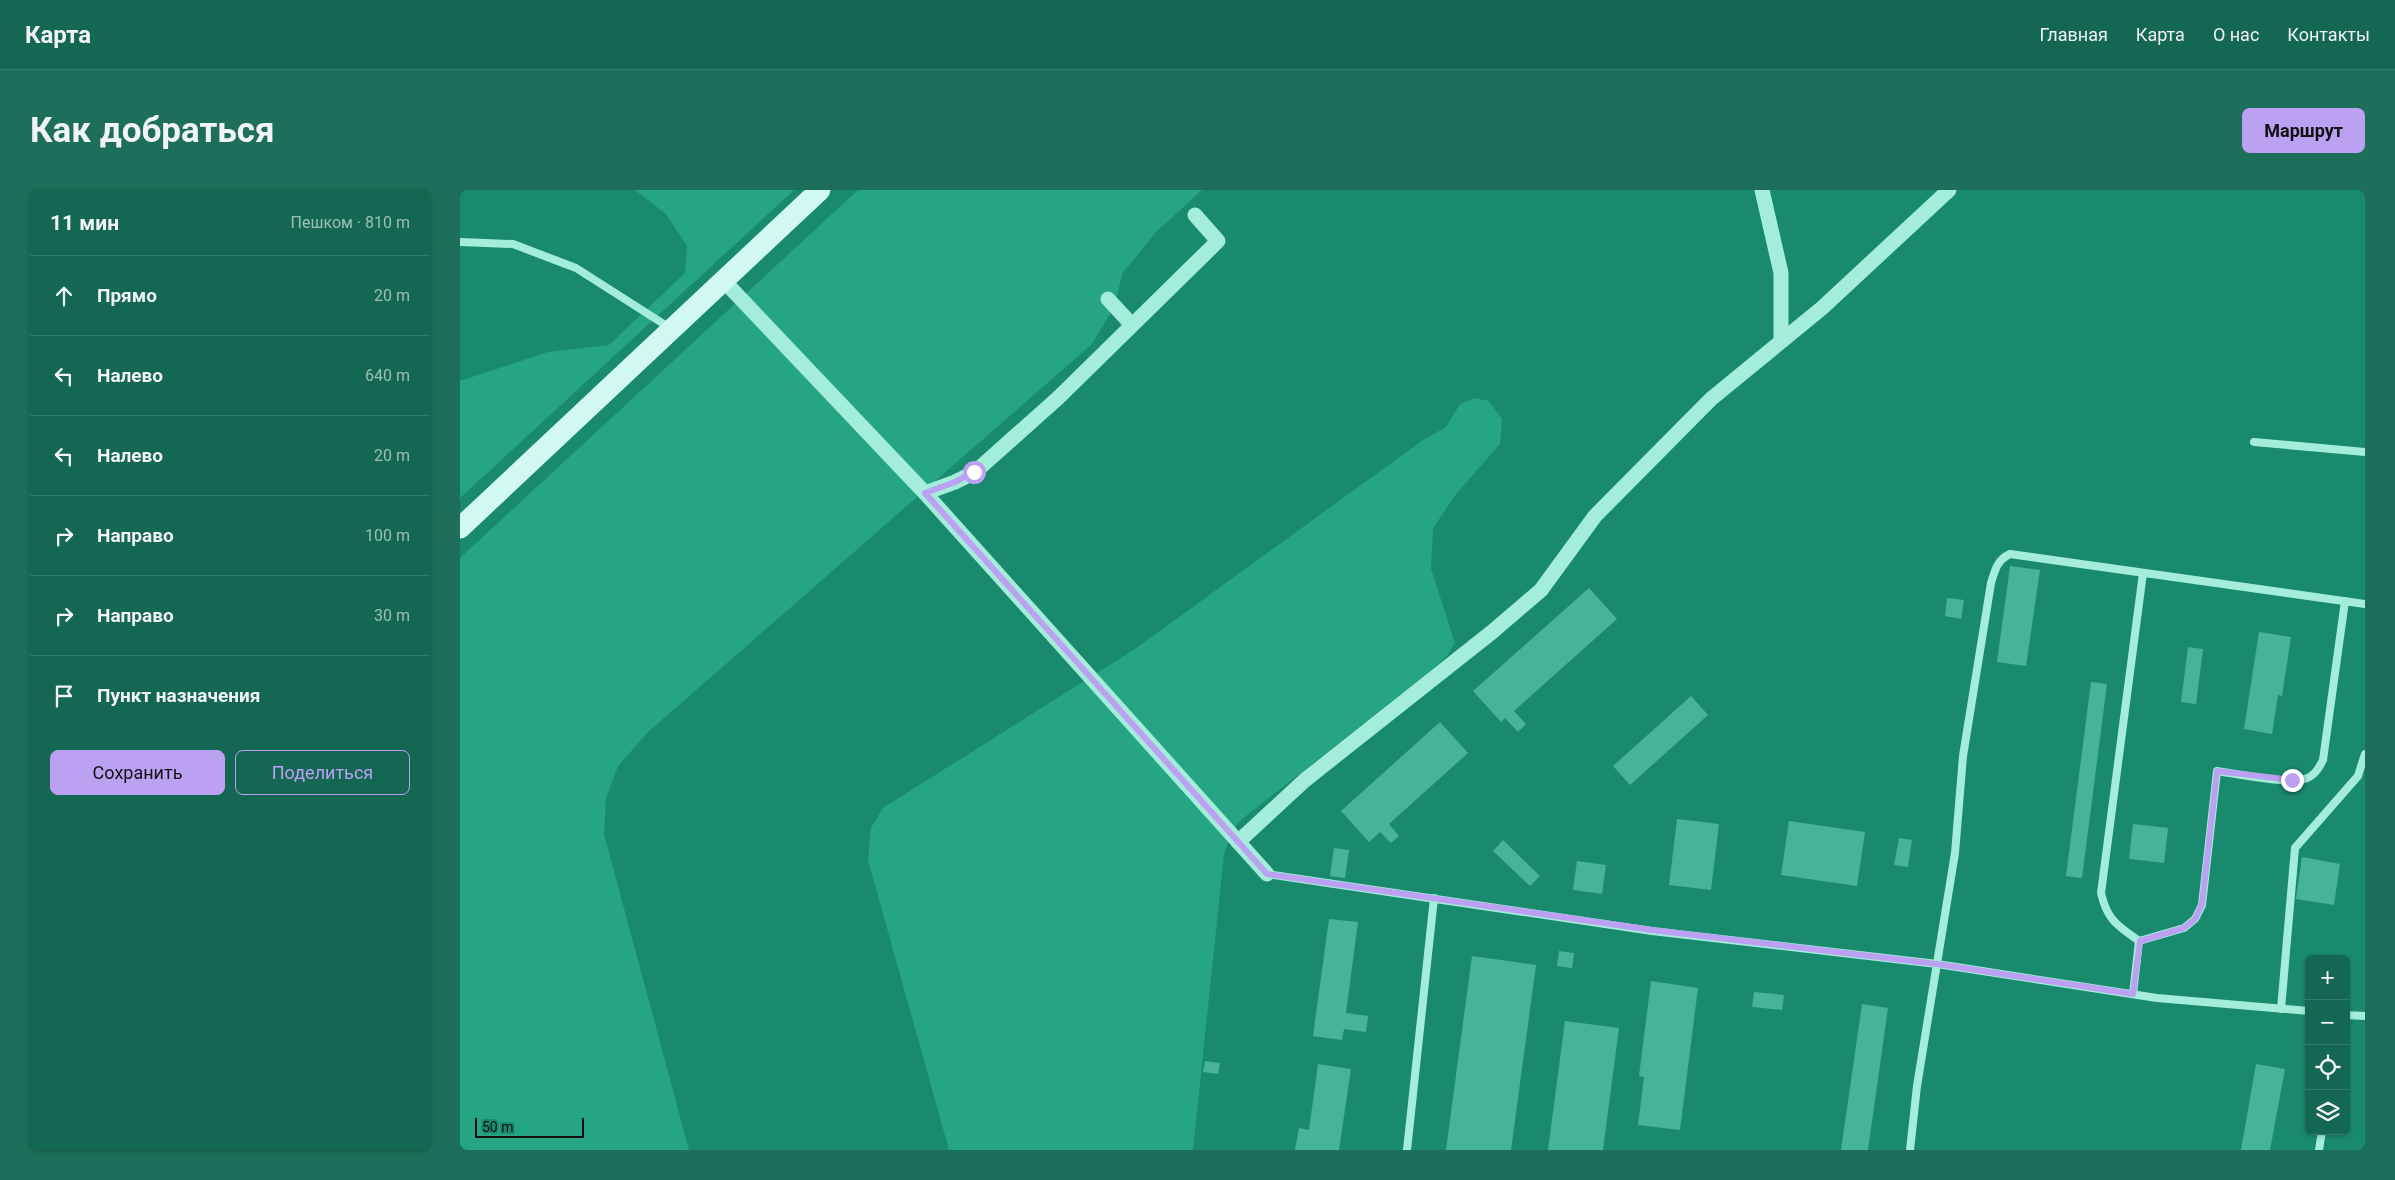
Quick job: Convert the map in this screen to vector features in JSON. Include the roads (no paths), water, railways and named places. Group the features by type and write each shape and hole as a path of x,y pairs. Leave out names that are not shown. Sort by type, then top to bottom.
{"main road":[{"path":"460,528 820,190"}],"street":[{"path":"1762,190 1781,273 1781,341"},
{"path":"1238,842 1305,780 1492,632 1541,590 1595,516 1711,399 1822,308 1950,190"},
{"path":"925,493 955,482 974,472 1058,398 1218,240 1195,215"},
{"path":"724,281 925,493 1267,874"},
{"path":"1108,300 1132,325"}],"lane":[{"path":"460,242 513,244 576,268 671,330"},
{"path":"2254,442 2365,452"},
{"path":"1910,1150 1917,1086 1955,854 1964,756 1991,583 1996,566 2002,558 2010,554 2365,604"},
{"path":"2140,941 2115,923 2105,910 2102,893 2143,573"},
{"path":"2140,941 2184,928 2195,919 2202,904 2217,771 2292,780 2306,779 2316,772 2323,760 2345,601"},
{"path":"2281,1009 2295,848 2358,776 2365,754"},
{"path":"1267,874 1652,930 1937,964 2133,994 2305,1011"},
{"path":"1407,1150 1434,898"},
{"path":"2133,994 2140,941"},
{"path":"2350,1015 2365,1016"},
{"path":"2319,1150 2321,1135"}]}
